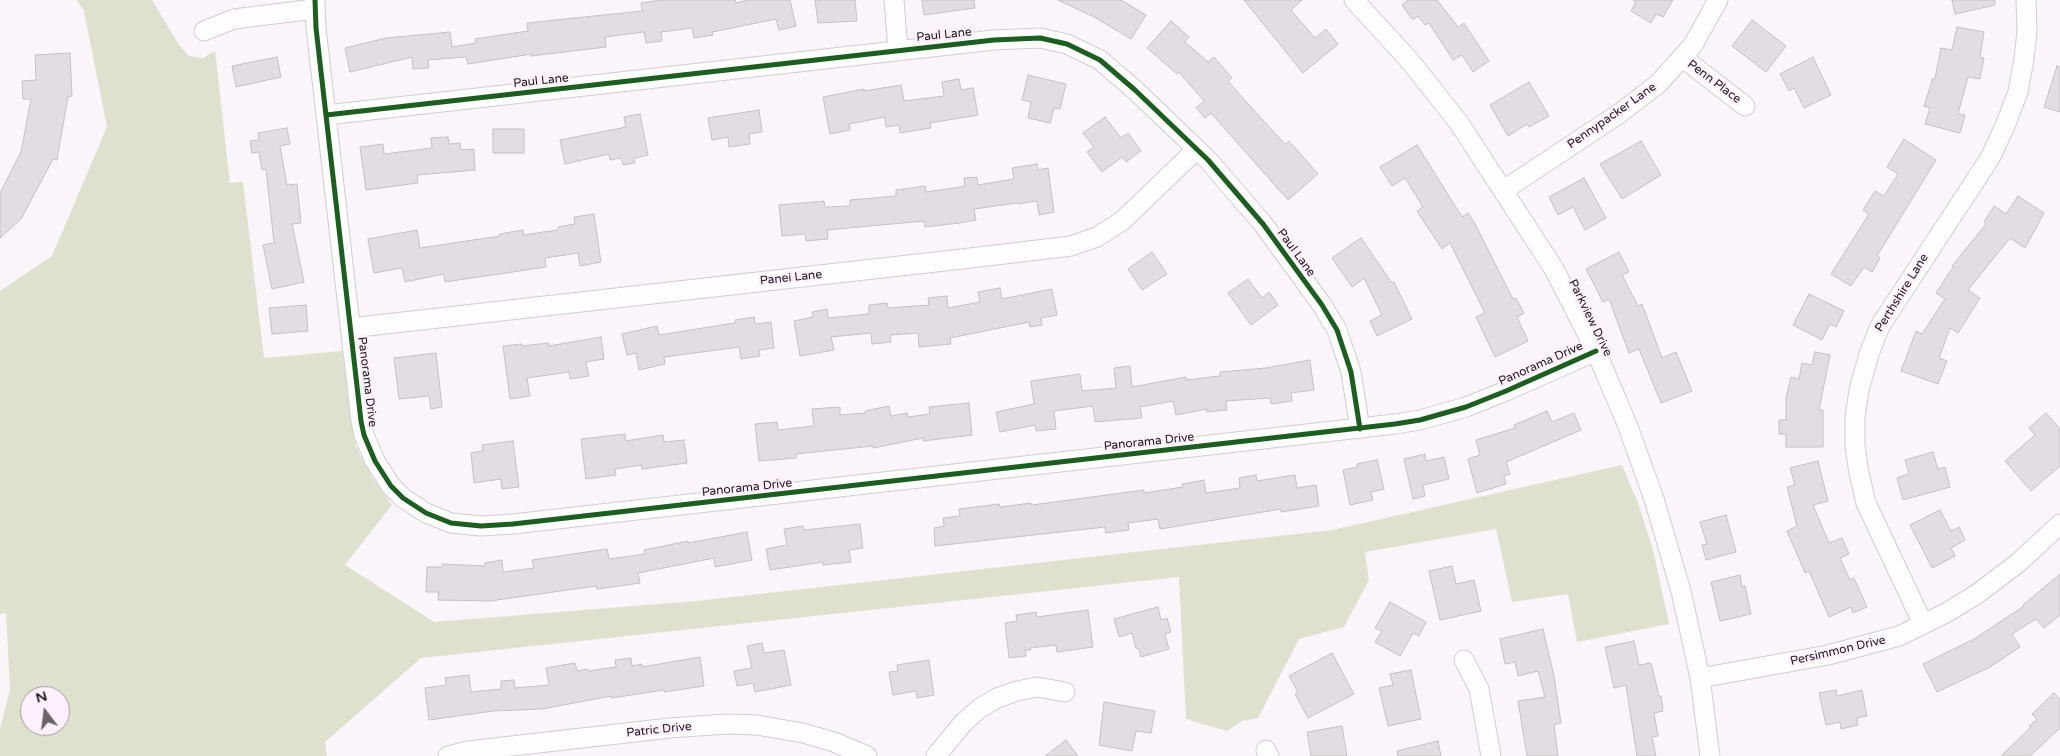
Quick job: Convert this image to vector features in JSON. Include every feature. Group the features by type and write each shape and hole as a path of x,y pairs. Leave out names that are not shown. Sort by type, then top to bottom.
{"street":[{"path":"894,0 898,50"},
{"name":"Parkview Drive","path":"1354,0 1410,61 1459,123 1554,269 1596,351 1627,424 1654,498 1681,591 1700,678 1710,756"},
{"name":"Pennypacker Lane","path":"1504,190 1633,104 1658,84 1683,58 1702,32 1718,0"},
{"name":"Perthshire Lane","path":"1923,624 1866,503 1855,446 1855,417 1859,390 1868,354 1880,326 1990,158 2006,126 2018,92 2024,59 2027,31 2026,0"},
{"path":"204,32 227,21 242,17 315,5"},
{"name":"Panorama Drive","path":"315,5 361,421 375,461 391,486 415,506 439,519 464,525 513,524 1360,429 1420,420 1466,407 1506,392 1596,351"},
{"name":"Paul Lane","path":"326,116 1010,38 1040,38 1068,44 1090,54 1108,66 1197,149 1263,224 1331,319 1347,357 1360,429"},
{"name":"Penn Place","path":"1683,58 1744,106"},
{"name":"Panei Lane","path":"350,328 1071,246 1097,237 1122,222 1197,149"},
{"name":"Persimmon Drive","path":"1700,678 1828,656 1899,636 1977,594 2018,562 2060,524"},
{"path":"1464,660 1480,689 1491,756"},
{"path":"936,756 962,723 980,708 997,698 1017,691 1037,688 1065,692"},
{"name":"Patric Drive","path":"448,756 458,752 487,748 670,728 726,724 757,725 803,733 834,742 867,756"}],"green space":[{"path":"77,0 152,0 179,45 189,56 203,58 215,51 230,183 243,182 264,358 342,351 356,446 373,479 392,505 345,565 434,622 697,601 1332,530 1622,465 1638,503 1653,550 1669,624 1577,642 1568,594 1512,602 1496,529 1365,552 1369,580 1344,627 1299,639 1258,718 1242,721 1227,731 1186,719 1179,577 421,658 325,742 327,756 0,756 0,729 10,690 6,613 0,614 0,291 52,256 107,127 84,11"}],"building":[{"path":"661,0 735,0 736,3 748,0 790,0 796,26 779,30 776,19 712,32 713,35 694,38 692,28 661,32 662,41 646,43 644,32 605,37 606,47 531,56 531,54 468,64 466,57 428,60 429,68 413,69 412,57 350,72 345,48 386,38 450,32 452,47 476,43 475,39 528,31 527,23 642,11 641,3"},
{"path":"815,0 855,0 857,21 818,23"},
{"path":"922,0 974,0 975,8 924,15"},
{"path":"1058,0 1121,0 1146,15 1131,39 1096,18"},
{"path":"1244,0 1302,0 1291,10 1315,38 1326,29 1338,44 1303,73"},
{"path":"1408,0 1437,0 1458,27 1464,23 1489,61 1473,72 1462,55 1453,60 1429,23 1425,25 1418,16 1413,20 1402,5"},
{"path":"1633,0 1673,0 1663,17 1656,14 1651,23 1631,11 1636,2"},
{"path":"1952,0 1995,0 1995,5 1955,14"},
{"path":"1752,20 1786,46 1766,72 1732,46"},
{"path":"1171,21 1189,37 1185,42 1208,62 1214,57 1232,78 1228,81 1249,105 1285,144 1289,141 1318,174 1288,200 1211,113 1205,118 1196,108 1204,101 1179,72 1177,74 1147,48"},
{"path":"1957,27 1984,32 1980,57 1984,58 1980,79 1968,77 1958,114 1965,115 1960,133 1925,124 1930,108 1924,106 1933,78 1935,79 1941,48 1952,50"},
{"path":"70,53 72,96 68,97 57,160 53,159 21,219 0,238 0,193 21,152 31,99 23,99 22,81 36,80 35,55"},
{"path":"277,57 281,77 236,87 232,66"},
{"path":"1813,57 1831,95 1804,108 1794,88 1789,91 1780,74"},
{"path":"2057,66 2060,67 2060,112 2044,107"},
{"path":"1028,75 1066,84 1060,109 1054,108 1050,123 1028,118 1031,102 1022,100"},
{"path":"959,79 961,90 973,88 978,115 930,123 931,128 900,133 899,125 886,127 885,117 849,124 850,130 830,134 823,97 864,89 864,91 901,85 904,101 944,96 942,82"},
{"path":"1529,82 1549,116 1529,127 1527,124 1508,136 1490,105"},
{"path":"759,110 762,132 749,134 750,144 729,147 728,137 712,140 708,118"},
{"path":"640,114 648,155 634,158 635,163 623,165 621,158 610,160 609,154 565,164 560,140 626,127 624,117"},
{"path":"1105,117 1121,138 1128,133 1141,151 1126,162 1122,157 1102,172 1087,152 1094,147 1083,133"},
{"path":"287,128 290,144 280,146 287,185 297,184 301,223 292,224 304,282 272,289 263,245 274,243 266,169 262,170 259,152 252,153 250,141 259,140 258,133"},
{"path":"493,129 524,129 524,153 493,153"},
{"path":"448,137 449,144 460,143 461,150 474,149 475,170 417,175 418,183 366,190 360,147 383,144 384,154 432,148 431,138"},
{"path":"1904,139 1936,160 1877,256 1880,258 1872,272 1864,267 1851,286 1831,274 1869,214 1863,210 1875,191 1884,196 1898,174 1887,167"},
{"path":"1641,141 1661,175 1622,199 1600,164"},
{"path":"1417,145 1462,217 1468,213 1474,222 1513,299 1516,298 1524,313 1517,317 1528,341 1495,357 1476,317 1485,313 1450,243 1442,249 1417,211 1423,207 1405,178 1392,186 1380,167"},
{"path":"1037,164 1038,170 1048,168 1054,212 1039,215 1037,201 974,209 976,220 959,223 925,227 924,221 827,230 828,239 806,241 805,234 782,236 779,205 824,201 825,207 850,206 850,200 896,196 896,190 925,186 926,192 965,186 964,178 977,177 978,185 1014,179 1012,168"},
{"path":"1584,178 1606,218 1585,230 1573,207 1558,215 1549,197"},
{"path":"2018,196 2044,213 2025,248 2010,238 1968,290 1980,298 1958,333 1950,328 1939,358 1947,361 1938,384 1901,371 1916,331 1922,334 1945,299 1936,293 1952,266 1986,224 1984,222 1994,206 2006,214"},
{"path":"594,214 601,262 580,266 578,253 545,258 546,267 445,282 444,274 405,282 402,268 374,273 368,239 417,230 420,248 500,236 500,234 523,230 523,235 558,230 558,227 575,224 574,217"},
{"path":"1361,238 1392,283 1394,282 1412,319 1377,336 1370,321 1382,315 1364,278 1352,287 1332,258"},
{"path":"1152,252 1167,274 1142,290 1128,269"},
{"path":"1619,252 1629,272 1622,275 1638,306 1642,304 1662,358 1676,352 1692,391 1661,403 1639,349 1629,353 1609,299 1603,302 1586,269"},
{"path":"1248,279 1262,298 1269,292 1278,305 1251,325 1228,293"},
{"path":"1000,288 1002,299 1052,289 1057,315 1041,318 1042,325 1030,327 1029,322 950,338 951,344 919,347 918,333 890,335 891,342 872,344 871,333 831,337 834,350 800,356 794,321 813,317 812,312 827,309 828,318 869,314 869,305 887,303 888,308 929,305 928,298 947,296 948,308 980,302 978,292"},
{"path":"1809,294 1844,311 1836,327 1830,324 1822,340 1793,325"},
{"path":"306,305 308,331 272,334 269,308"},
{"path":"754,317 755,324 771,322 774,348 759,350 760,356 741,359 739,347 664,357 665,364 639,370 636,353 627,355 622,334 657,326 659,335 735,323 735,320"},
{"path":"601,337 604,359 586,362 589,376 570,379 569,372 527,378 530,396 510,399 503,346 548,343 549,346"},
{"path":"1815,352 1830,355 1819,410 1823,410 1823,447 1786,447 1786,434 1779,434 1779,420 1786,420 1786,398 1791,377 1799,379 1802,363 1812,365"},
{"path":"436,353 442,407 431,409 429,396 399,399 394,358"},
{"path":"1310,360 1314,390 1291,393 1292,401 1271,404 1270,398 1226,401 1227,410 1207,412 1207,409 1176,415 1173,401 1140,407 1142,418 1095,422 1093,406 1054,411 1056,429 1036,431 1035,425 1000,432 996,412 1034,404 1031,381 1080,374 1082,391 1116,388 1114,368 1130,366 1132,387 1186,377 1186,380 1220,376 1220,372 1266,368"},
{"path":"969,403 972,435 923,441 923,438 873,448 873,446 796,454 796,458 759,461 755,424 777,422 778,430 814,426 812,409 840,407 840,415 866,413 865,411 889,406 891,416 907,413 908,417 930,414 929,407"},
{"path":"1547,411 1552,422 1574,413 1581,430 1506,462 1510,474 1504,476 1506,484 1477,493 1468,459 1480,455 1476,440 1515,428 1514,425"},
{"path":"2046,413 2060,429 2060,466 2031,491 2005,461 2035,435 2029,428"},
{"path":"625,434 626,441 663,435 664,442 684,440 687,463 642,469 642,465 615,469 616,475 586,479 581,439"},
{"path":"513,441 519,487 502,489 501,479 474,483 471,453 483,451 482,445"},
{"path":"1933,452 1938,469 1945,467 1950,487 1903,500 1897,478 1909,474 1905,460"},
{"path":"1425,454 1426,461 1444,457 1449,479 1423,485 1425,496 1413,499 1404,459"},
{"path":"1377,460 1384,489 1371,492 1373,500 1350,505 1343,470 1358,467 1357,464"},
{"path":"1818,461 1828,501 1813,505 1829,543 1842,538 1849,554 1840,558 1850,580 1854,578 1867,607 1853,613 1851,607 1829,617 1809,571 1805,573 1787,531 1797,526 1787,487 1795,485 1790,468"},
{"path":"1256,475 1257,481 1295,475 1297,488 1316,485 1319,506 1281,512 1281,509 1160,529 1158,519 1128,523 1129,530 1106,533 1105,527 935,546 934,528 944,526 943,518 960,516 959,509 999,504 1000,507 1031,503 1032,505 1144,490 1144,493 1183,487 1182,484 1204,480 1206,493 1240,488 1239,478"},
{"path":"1940,510 1951,531 1959,527 1965,540 1951,548 1955,556 1932,568 1910,525"},
{"path":"1726,515 1736,552 1706,560 1702,545 1707,544 1700,522"},
{"path":"860,524 863,548 849,550 851,562 823,565 823,562 770,570 766,549 787,545 784,529 803,526 804,530"},
{"path":"747,532 752,560 715,567 714,558 638,573 640,583 597,589 596,586 490,601 438,600 439,592 426,592 427,567 442,567 442,564 485,566 485,563 502,560 503,572 534,568 532,560 607,549 609,559 645,554 644,550 688,541 688,543"},
{"path":"1452,566 1456,584 1474,580 1481,611 1440,620 1429,571"},
{"path":"2060,574 2060,615 2044,628 2036,619 2012,634 2020,647 1990,667 1937,692 1923,664 1974,639 2024,606"},
{"path":"1740,575 1742,587 1745,586 1751,614 1720,621 1711,582"},
{"path":"1390,602 1426,622 1419,636 1413,633 1400,656 1375,642 1382,631 1375,628"},
{"path":"1158,607 1161,620 1167,618 1171,632 1165,634 1169,649 1141,657 1139,649 1136,648 1132,633 1119,637 1114,619"},
{"path":"1088,610 1093,647 1057,652 1056,645 1030,648 1031,650 1025,650 1026,656 1009,658 1005,623 1017,621 1016,615 1036,612 1037,617"},
{"path":"1543,629 1554,676 1561,723 1554,725 1558,756 1527,756 1518,701 1545,697 1538,671 1518,676 1515,662 1505,664 1500,639"},
{"path":"1634,641 1639,665 1651,663 1659,696 1661,696 1663,711 1654,713 1658,736 1652,737 1656,756 1637,756 1626,685 1614,688 1605,647"},
{"path":"762,643 764,653 784,650 791,685 755,692 753,683 737,686 734,671 752,668 747,646"},
{"path":"1332,653 1354,694 1308,718 1295,694 1298,692 1289,676"},
{"path":"700,657 704,686 611,698 611,696 542,709 493,711 429,720 425,688 446,685 445,678 469,675 471,692 501,689 501,681 514,680 515,688 549,685 546,668 575,663 577,671 587,669 588,671 616,667 615,660 631,658 632,666 642,664 642,667"},
{"path":"929,660 934,695 917,698 916,691 893,695 889,672 898,671 897,665"},
{"path":"1411,670 1421,719 1388,726 1379,688 1393,685 1390,674"},
{"path":"1836,690 1837,696 1862,690 1867,716 1857,718 1858,725 1841,729 1840,722 1826,725 1819,693"},
{"path":"2054,693 2060,699 2060,728 2030,756 2001,756 2031,727 2029,726 2037,719 2032,714"},
{"path":"1104,702 1155,711 1151,733 1136,731 1132,751 1099,745"},
{"path":"1342,726 1347,756 1311,756 1307,732"},
{"path":"1066,740 1078,756 1045,756"},
{"path":"1438,741 1441,756 1398,756 1397,751"}],"cycle path":[{"path":"315,0 316,28 364,435 375,461 391,486 403,498 426,513 451,523 481,526 513,524 1395,424 1420,420 1466,407 1596,351"},
{"path":"326,115 994,40 1040,38 1067,44 1100,60 1135,90 1208,160 1263,224 1322,305 1337,330 1351,372 1360,429"}]}
